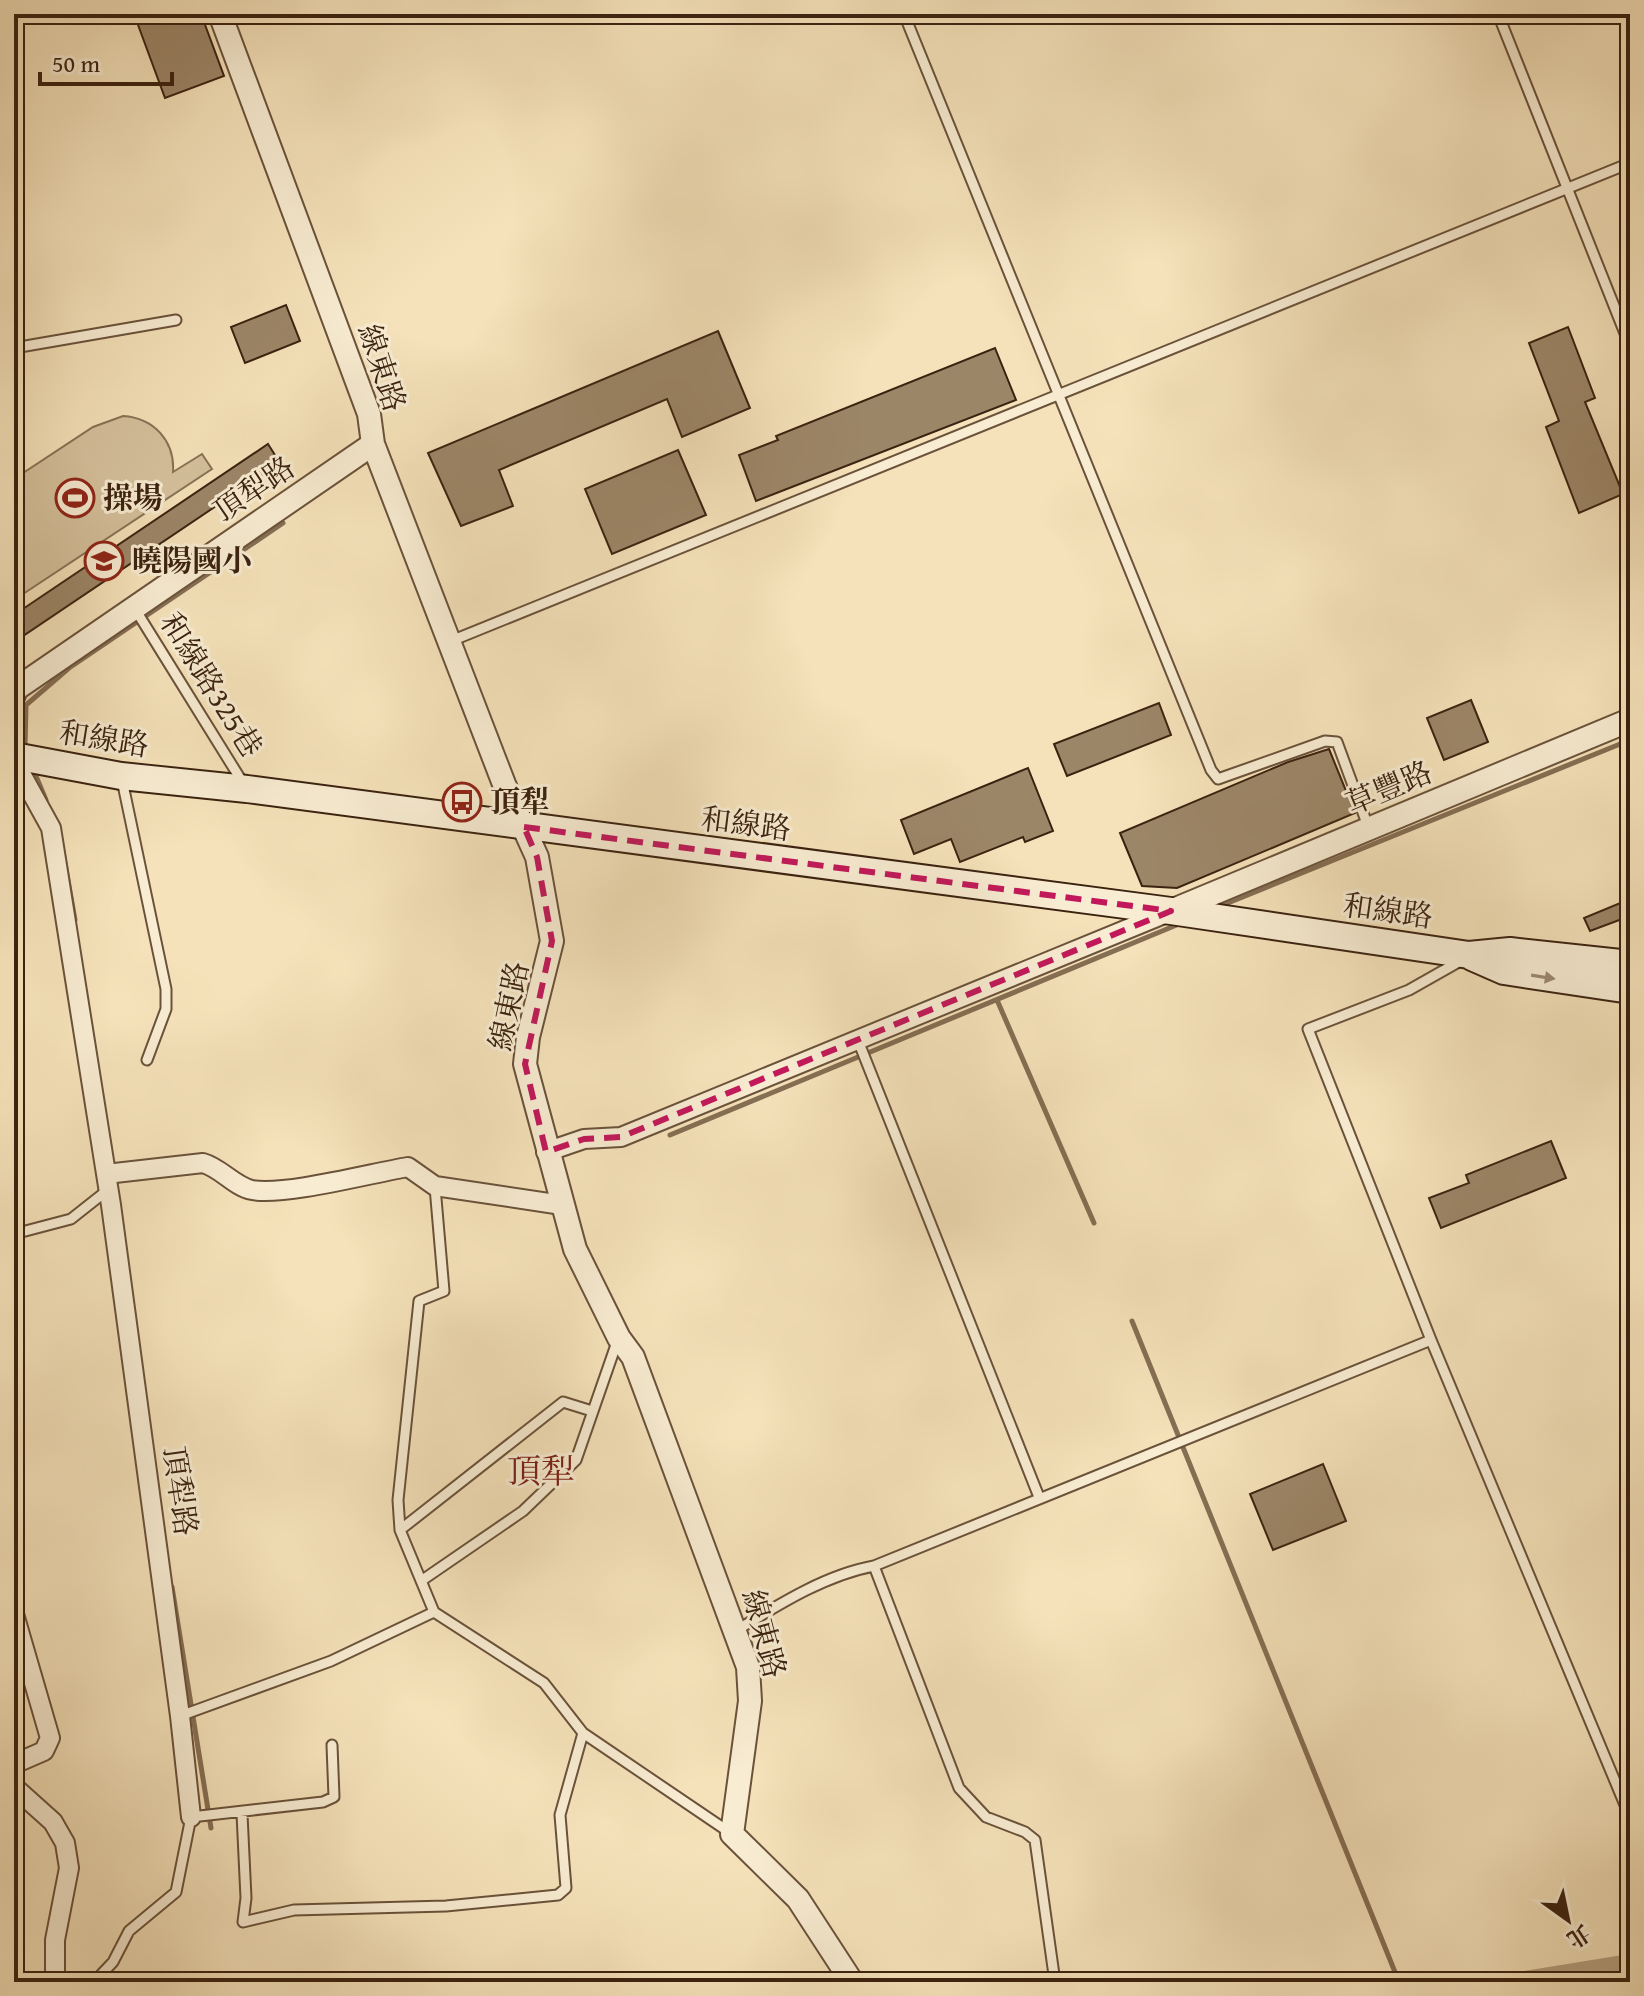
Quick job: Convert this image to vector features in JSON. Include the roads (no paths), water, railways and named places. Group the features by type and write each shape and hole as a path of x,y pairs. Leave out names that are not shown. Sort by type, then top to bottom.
{"main road":[{"name":"和線路","path":"14,758 121,776 247,789 1171,911 1469,955 1510,951 1630,964"},
{"name":"和線路","path":"1469,955 1504,971 1630,990"}],"street":[{"name":"線東路","path":"220,14 369,414 373,444 448,642 537,857 552,941 528,1037 525,1064 546,1152 575,1249 619,1338 633,1357 737,1630 748,1667 750,1701 732,1834"},
{"name":"頂犁路","path":"14,695 16,689 133,606 373,444"},
{"name":"草豐路","path":"1171,911 1630,720"},
{"name":"頂犁路","path":"14,758 51,828 108,1181 191,1817"},
{"path":"546,1152 584,1139 621,1137 1171,911"},
{"path":"108,1181 203,1163 217,1167 252,1190 308,1186 408,1167 435,1186 562,1205"},
{"path":"14,1614 50,1738 44,1751 14,1764"},
{"path":"14,1787 53,1822 65,1843 69,1868 55,1940 55,1982"},
{"path":"732,1834 798,1899 852,1982"}],"lane":[{"path":"904,14 1211,770 1218,779 1325,741 1337,742 1369,829"},
{"path":"1498,14 1630,346"},
{"path":"448,642 1630,163"},
{"path":"14,348 176,320"},
{"name":"和線路325巷","path":"133,606 247,789"},
{"path":"121,776 166,989 166,1009 147,1060"},
{"path":"1469,955 1409,990 1308,1029 1431,1340 1630,1817"},
{"path":"857,1038 1039,1497"},
{"path":"14,1234 71,1219 108,1181"},
{"path":"435,1186 444,1291 419,1301 398,1500 400,1530 434,1612 544,1683 583,1733 732,1834"},
{"path":"421,1581 523,1511 576,1460 619,1338"},
{"path":"737,1630 854,1570 874,1566 1431,1340"},
{"path":"400,1530 563,1402 592,1411"},
{"path":"874,1566 959,1788 986,1817 1025,1832 1035,1840 1055,1982"},
{"path":"180,1716 331,1661 434,1612"},
{"path":"242,1814 246,1898 243,1922 294,1910 446,1906 558,1895 566,1888 560,1815 583,1733"},
{"path":"94,1982 113,1962 129,1931 176,1892 191,1817 242,1814 323,1802 334,1797 332,1745"}],"waterway":[{"path":"25,748 26,705 69,668 283,523"},
{"path":"1218,907 1630,740"},
{"path":"33,769 46,800"},
{"path":"60,835 75,920"},
{"path":"670,1135 1179,924"},
{"path":"997,1000 1094,1223"},
{"path":"1132,1321 1399,1982"},
{"path":"172,1587 211,1828"},
{"path":"1513,1982 1630,1963"}],"place":[{"name":"操場","path":"75,498"},
{"name":"曉陽國小","path":"104,561"},
{"name":"頂犁","path":"462,802"}],"district":[{"name":"頂犁","path":"541,1471"}]}
